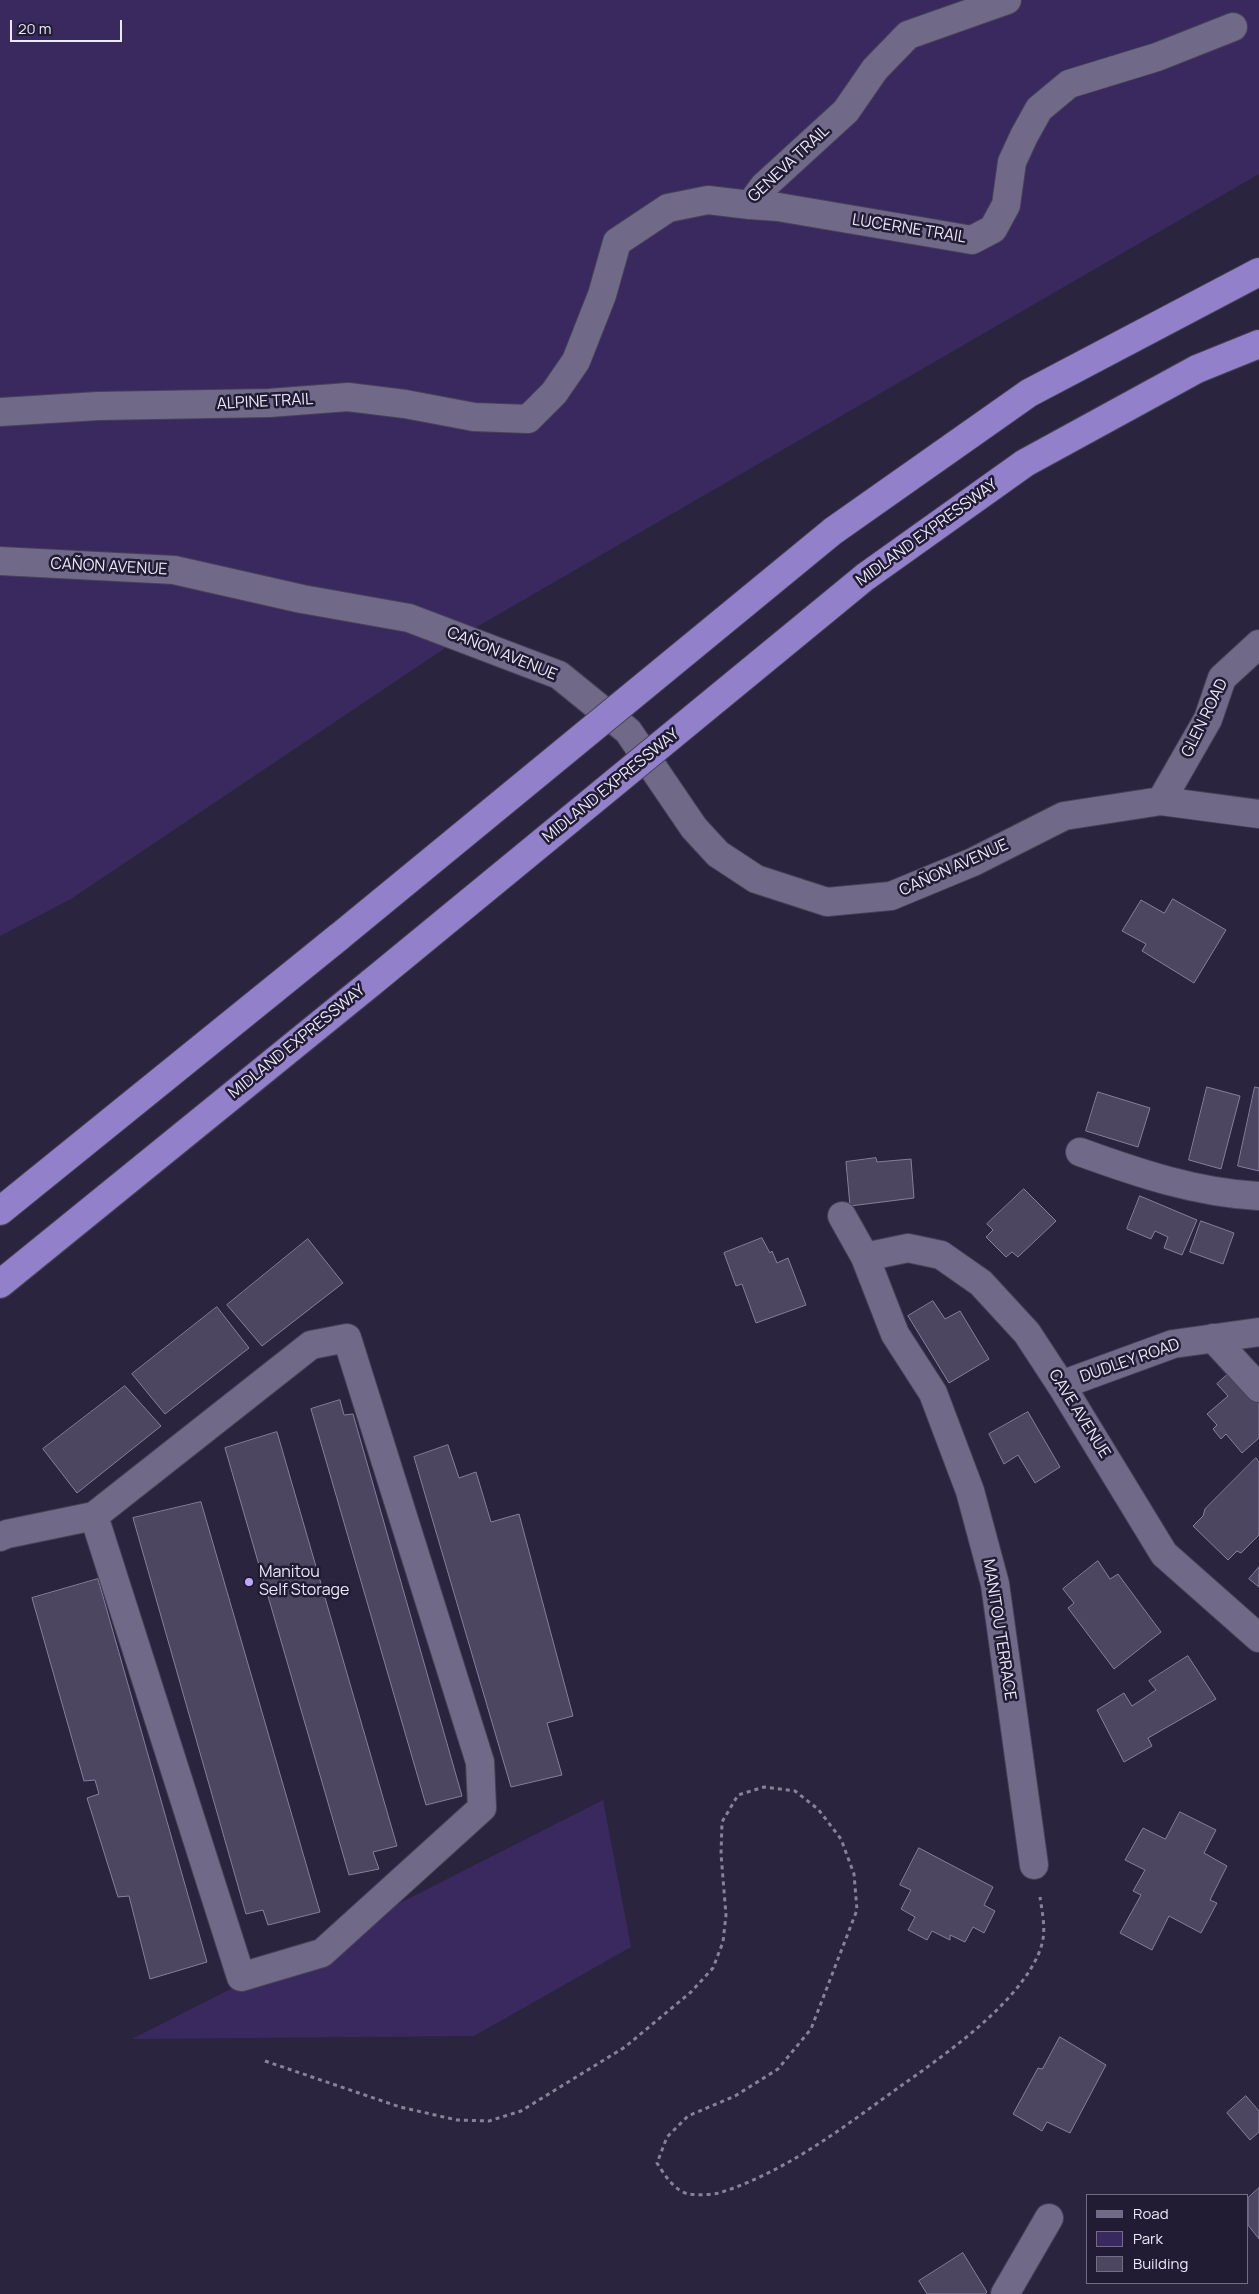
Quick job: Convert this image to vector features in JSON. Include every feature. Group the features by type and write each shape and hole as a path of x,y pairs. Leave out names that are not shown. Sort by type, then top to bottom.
{"highway":[{"path":"0,1211 340,936 833,531 1029,393 1259,272"},
{"name":"MIDLAND EXPRESSWAY","path":"0,1284 372,982 865,577 1025,463 1197,369 1259,344"}],"street":[{"name":"GENEVA TRAIL","path":"528,419 554,393 576,361 602,295 617,242 668,208 708,200 764,199 846,111 875,69 908,34 1007,0"},
{"name":"LUCERNE TRAIL","path":"764,199 972,240 993,229 1006,205 1012,162 1039,109 1069,84 1157,57 1233,27"},
{"name":"ALPINE TRAIL","path":"0,412 98,406 269,403 348,397 405,404 474,417 528,419"},
{"name":"CAÑON AVENUE","path":"0,561 174,570 302,599 409,618 559,675 628,731 694,828 718,854 756,880 827,902 891,896 973,862 1064,816 1161,801 1259,814"},
{"name":"GLEN ROAD","path":"1161,801 1208,719 1222,678 1259,644"},
{"path":"1080,1152 1154,1177 1226,1195 1259,1196"},
{"name":"MANITOU TERRACE","path":"842,1216 865,1257 895,1334 933,1392 970,1491 995,1584 1034,1865"},
{"name":"CAVE AVENUE","path":"865,1257 908,1248 941,1255 981,1283 1027,1333 1164,1554 1259,1638"},
{"name":"DUDLEY ROAD","path":"1061,1385 1173,1344 1259,1332"},
{"path":"4,1535 94,1516 311,1345 348,1338 480,1762 482,1808 322,1953 241,1976 94,1516"},
{"path":"1213,1338 1259,1388"},
{"path":"1005,2294 1049,2218"}],"path":[{"path":"265,2061 400,2107 457,2120 489,2121 521,2111 625,2047 691,1992 713,1968 723,1942 726,1915 722,1822 738,1795 764,1787 794,1791 818,1809 841,1839 854,1874 857,1910 811,2029 778,2069 735,2096 688,2116 667,2137 657,2163 668,2181 687,2194 717,2194 766,2173 818,2145 950,2051 1018,1989 1035,1962 1046,1932 1034,1865"}],"green space":[{"path":"0,0 1259,0 1259,174 475,628 71,899 0,936"},
{"path":"603,1800 631,1947 474,2036 132,2039"}],"building":[{"path":"1173,899 1226,930 1194,983 1142,951 1146,944 1122,931 1141,900 1164,913"},
{"path":"1207,1087 1240,1096 1221,1169 1189,1160"},
{"path":"1255,1087 1259,1088 1259,1171 1238,1166"},
{"path":"1098,1092 1150,1108 1138,1147 1086,1131"},
{"path":"876,1158 877,1162 911,1159 914,1198 850,1206 846,1162"},
{"path":"1024,1189 1056,1221 1018,1257 1012,1252 1006,1257 986,1237 993,1230 987,1224"},
{"path":"1140,1196 1197,1220 1182,1255 1164,1248 1168,1237 1155,1231 1151,1239 1127,1229"},
{"path":"1201,1221 1234,1233 1223,1264 1190,1252"},
{"path":"762,1238 770,1253 772,1251 777,1263 788,1258 806,1305 756,1323 742,1284 736,1286 724,1253"},
{"path":"308,1239 343,1283 262,1346 227,1305"},
{"path":"933,1301 945,1319 960,1311 989,1359 949,1383 908,1316"},
{"path":"217,1307 249,1348 165,1414 132,1374"},
{"path":"1236,1367 1259,1393 1259,1438 1242,1453 1226,1434 1221,1439 1213,1429 1217,1425 1207,1414 1228,1396 1217,1384"},
{"path":"125,1386 161,1426 77,1493 43,1449"},
{"path":"340,1400 344,1415 353,1414 462,1796 426,1805 311,1409"},
{"path":"1028,1412 1060,1467 1035,1483 1018,1455 1004,1464 989,1434"},
{"path":"277,1432 397,1846 373,1852 379,1869 349,1875 225,1448"},
{"path":"448,1445 459,1478 476,1472 491,1522 519,1514 573,1716 547,1723 562,1775 511,1787 414,1457"},
{"path":"1256,1458 1259,1462 1259,1535 1241,1553 1237,1551 1228,1560 1193,1526 1203,1516 1205,1509"},
{"path":"201,1502 320,1912 268,1925 263,1910 246,1914 133,1518"},
{"path":"1098,1561 1110,1579 1118,1574 1161,1632 1114,1669 1068,1608 1074,1603 1063,1589"},
{"path":"1259,1567 1259,1587 1249,1579"},
{"path":"98,1579 207,1962 150,1979 129,1896 118,1897 87,1798 99,1794 95,1780 84,1781 32,1598"},
{"path":"1188,1656 1216,1699 1148,1738 1152,1746 1124,1762 1097,1710 1124,1693 1132,1706 1156,1690 1149,1681"},
{"path":"1180,1812 1216,1830 1204,1853 1227,1866 1210,1900 1217,1903 1201,1933 1169,1916 1152,1950 1120,1933 1141,1895 1133,1891 1145,1870 1125,1860 1143,1828 1165,1839"},
{"path":"919,1848 993,1887 984,1905 995,1911 984,1933 973,1927 965,1942 950,1935 950,1940 932,1931 927,1940 908,1930 915,1917 901,1909 911,1890 900,1885"},
{"path":"1060,2037 1106,2065 1070,2133 1047,2122 1042,2131 1013,2114 1038,2068 1042,2069"},
{"path":"1246,2096 1259,2111 1259,2132 1250,2140 1227,2113"},
{"path":"1259,2188 1259,2239 1249,2226 1249,2197"},
{"path":"963,2253 987,2292 985,2294 927,2294 919,2281"}],"place":[{"name":"Manitou Self Storage","path":"249,1582"}]}
